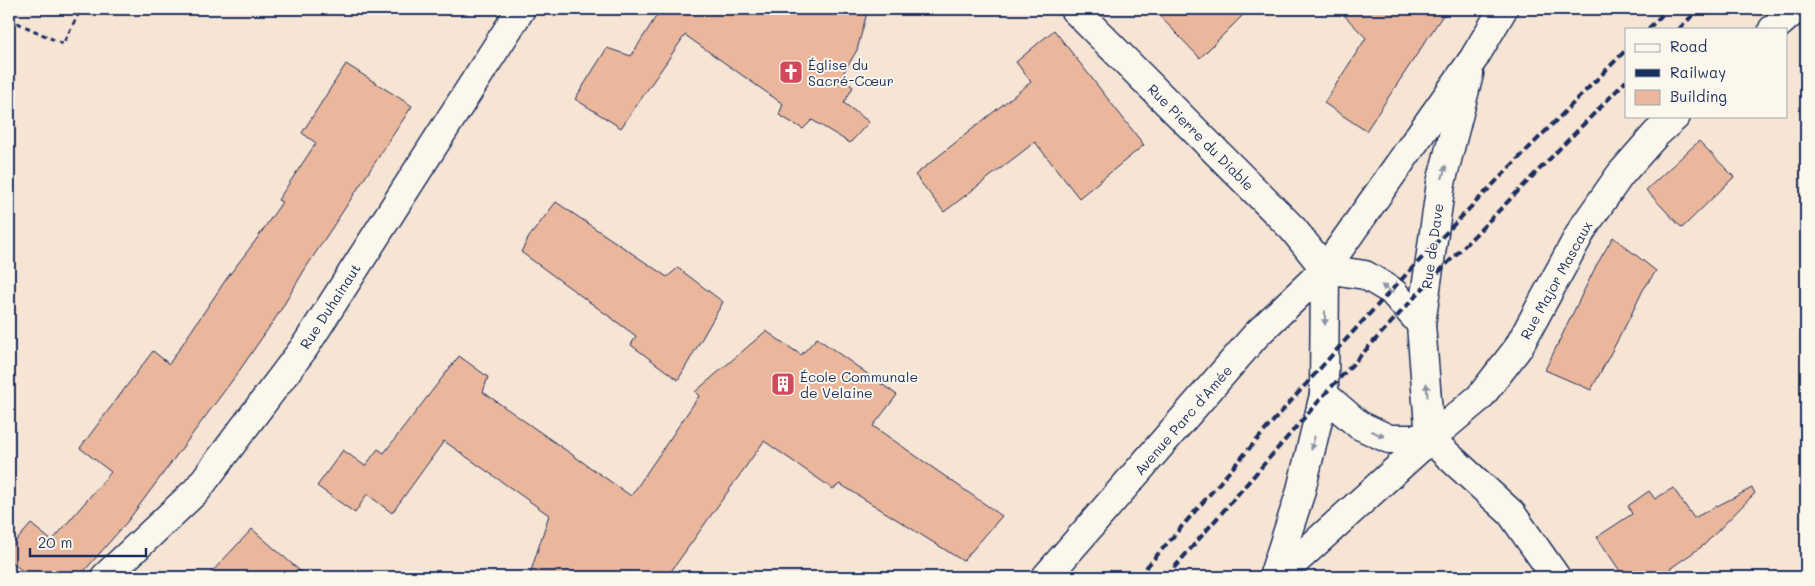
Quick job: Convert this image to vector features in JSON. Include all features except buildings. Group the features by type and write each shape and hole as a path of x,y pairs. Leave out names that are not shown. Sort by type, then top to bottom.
{"street":[{"name":"Rue Duhainaut","path":"105,577 197,490 304,348 521,9"},
{"name":"Rue Pierre du Diable","path":"1074,9 1293,230 1325,269"},
{"name":"Rue de Dave","path":"1325,269 1419,133 1474,58 1503,9"},
{"path":"1774,28 1796,9"},
{"name":"Rue de Dave","path":"1430,439 1420,324 1441,183 1474,58"},
{"name":"Rue Major Mascaux","path":"1430,439 1480,397 1518,348 1583,228 1620,175 1656,134 1674,118"},
{"path":"1273,577 1300,494 1324,396 1325,269 1365,275 1392,291 1420,324"},
{"name":"Avenue Parc d'Amée","path":"1046,577 1257,334 1325,269"},
{"path":"1324,396 1359,425 1389,439 1430,439 1511,513 1556,577"},
{"path":"1278,577 1430,439"}],"path":[{"path":"9,19 63,44 81,9"}],"railway":[{"path":"1649,28 1668,9"},
{"path":"1680,28 1699,9"},
{"path":"1138,577 1277,417 1398,283 1625,51"},
{"path":"1166,577 1324,395 1427,284 1625,82"}],"place":[{"name":"Église du Sacré-Cœur","path":"791,72"},
{"name":"École Communale de Velaine","path":"783,384"}]}
